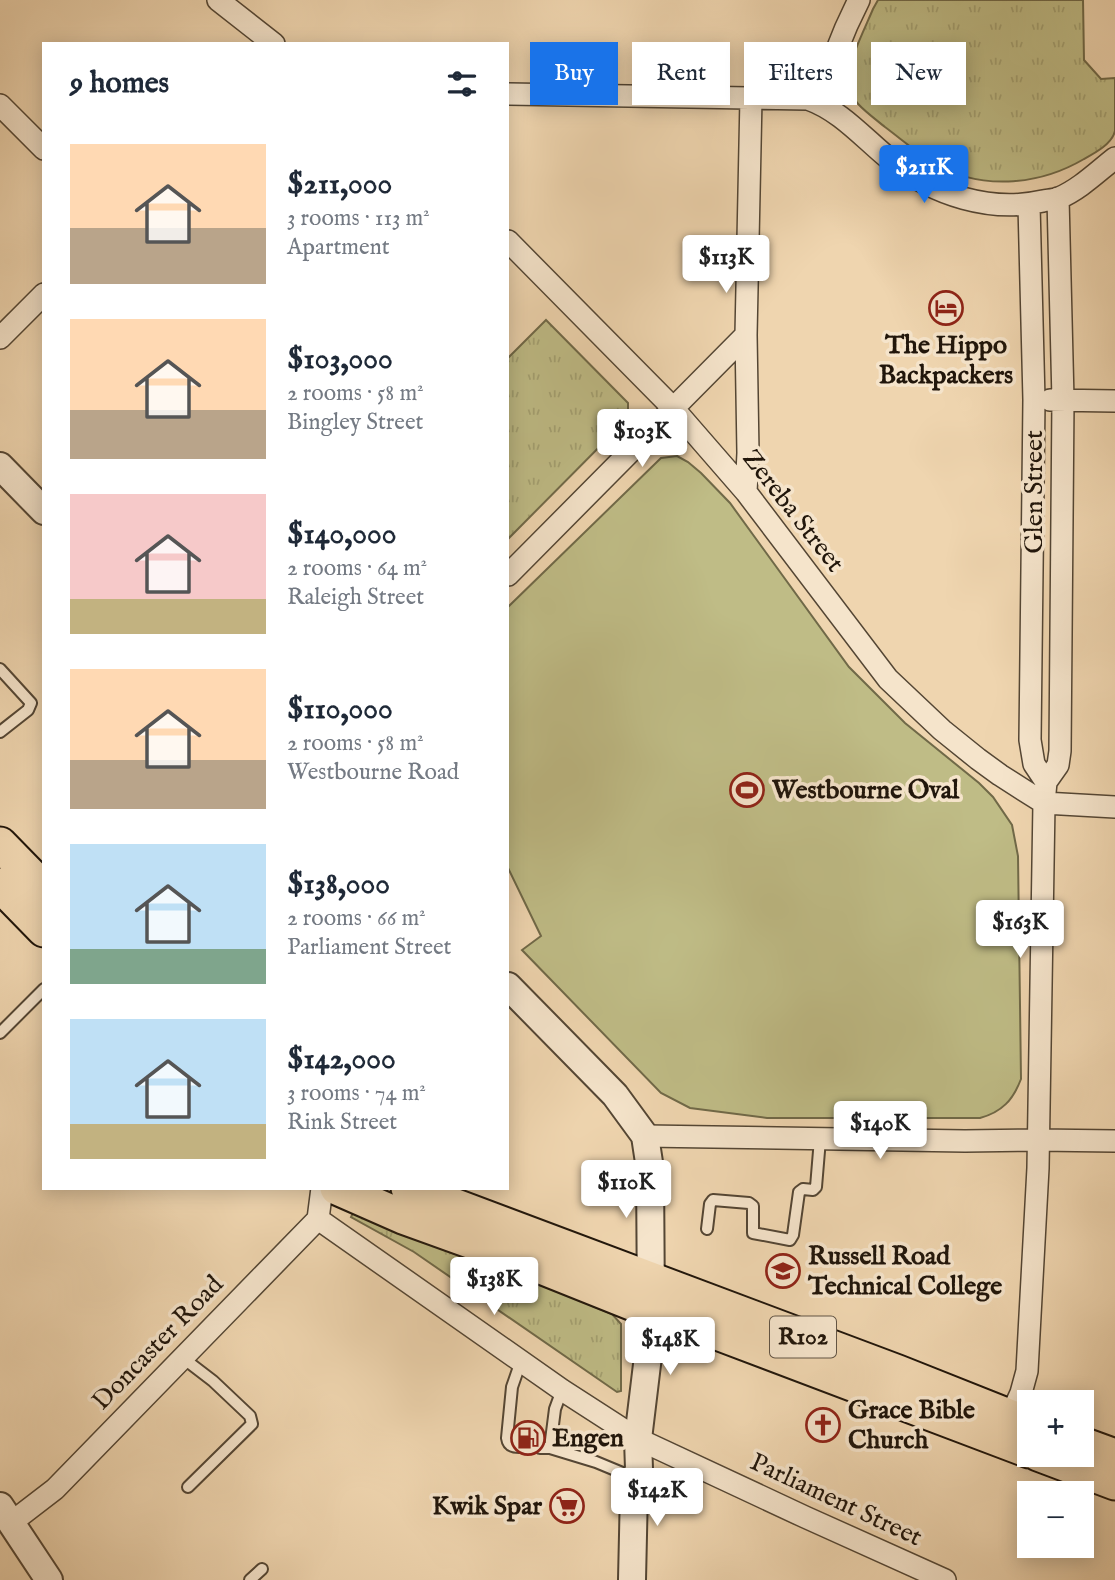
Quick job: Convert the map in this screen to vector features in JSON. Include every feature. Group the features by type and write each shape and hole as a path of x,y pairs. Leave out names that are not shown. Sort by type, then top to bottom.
{"main road":[{"path":"0,844 42,887"},
{"path":"0,885 42,928"},
{"name":"R102","path":"342,1190 403,1217 524,1261 651,1295 898,1372 1017,1419"},
{"name":"R102","path":"413,1190 651,1295 704,1328 1017,1446"},
{"path":"1094,1448 1115,1456"},
{"path":"1073,1467 1115,1483"}],"street":[{"path":"218,0 271,42"},
{"path":"840,42 859,0"},
{"path":"509,94 744,99"},
{"path":"746,492 751,105"},
{"path":"823,105 842,117 882,153 920,181 978,202 1029,205 1058,198 1085,182 1115,158"},
{"path":"0,106 42,147"},
{"name":"Glen Street","path":"1045,792 1058,765 1060,751 1063,400 1058,198"},
{"name":"Glen Street","path":"1022,1390 1027,1371 1038,1140 1045,792 1034,764 1030,740 1034,400 1029,205"},
{"name":"Zereba Street","path":"509,242 673,408 746,492 888,679 924,714 999,775 1045,792"},
{"path":"0,338 42,295"},
{"path":"509,574 746,335"},
{"path":"1034,400 1115,401"},
{"path":"0,466 42,509"},
{"path":"1045,792 1115,807"},
{"path":"509,987 615,1095 645,1136 650,1169 651,1295 649,1348 638,1438 639,1476 633,1503 632,1580"},
{"path":"645,1136 1115,1141"},
{"path":"318,1219 322,1190"},
{"name":"Doncaster Road","path":"6,1514 55,1489 318,1219"},
{"name":"Parliament Street","path":"318,1219 562,1390 638,1438 945,1580"},
{"path":"639,1476 647,1504 647,1580"},
{"path":"6,1514 49,1580"}],"lane":[{"path":"0,669 31,703 28,710 0,732"},
{"path":"0,1033 42,991"},
{"path":"708,1229 710,1204 713,1200 750,1203 753,1206 753,1233 790,1240 799,1192 816,1188 820,1139"},
{"path":"183,1358 213,1381 250,1416 252,1424 188,1487"},
{"path":"519,1447 507,1442 512,1387 522,1361"},
{"path":"562,1390 549,1425 545,1448 639,1476"},
{"path":"508,1425 520,1426"},
{"path":"250,1580 262,1569"}],"green space":[{"path":"878,0 1083,0 1084,60 1101,79 1115,78 1113,136 1102,148 1066,168 1047,175 1008,182 969,178 932,162 857,103 857,48"},
{"path":"546,320 628,403 628,418 509,538 509,357"},
{"name":"Westbourne Oval","path":"677,456 688,462 730,503 849,667 905,723 979,783 993,797 1012,825 1018,856 1021,1079 1001,1109 980,1118 767,1118 690,1108 661,1093 522,950 541,936 509,870 509,606 661,458"},
{"path":"353,1213 612,1314 621,1324 621,1391 617,1392 414,1252 351,1217"}],"place":[{"name":"The Hippo Backpackers","path":"946,308"},
{"name":"Westbourne Oval","path":"747,790"},
{"name":"Russell Road Technical College","path":"783,1271"},
{"name":"Grace Bible Church","path":"823,1425"},
{"name":"Engen","path":"528,1438"},
{"name":"Kwik Spar","path":"567,1506"}]}
